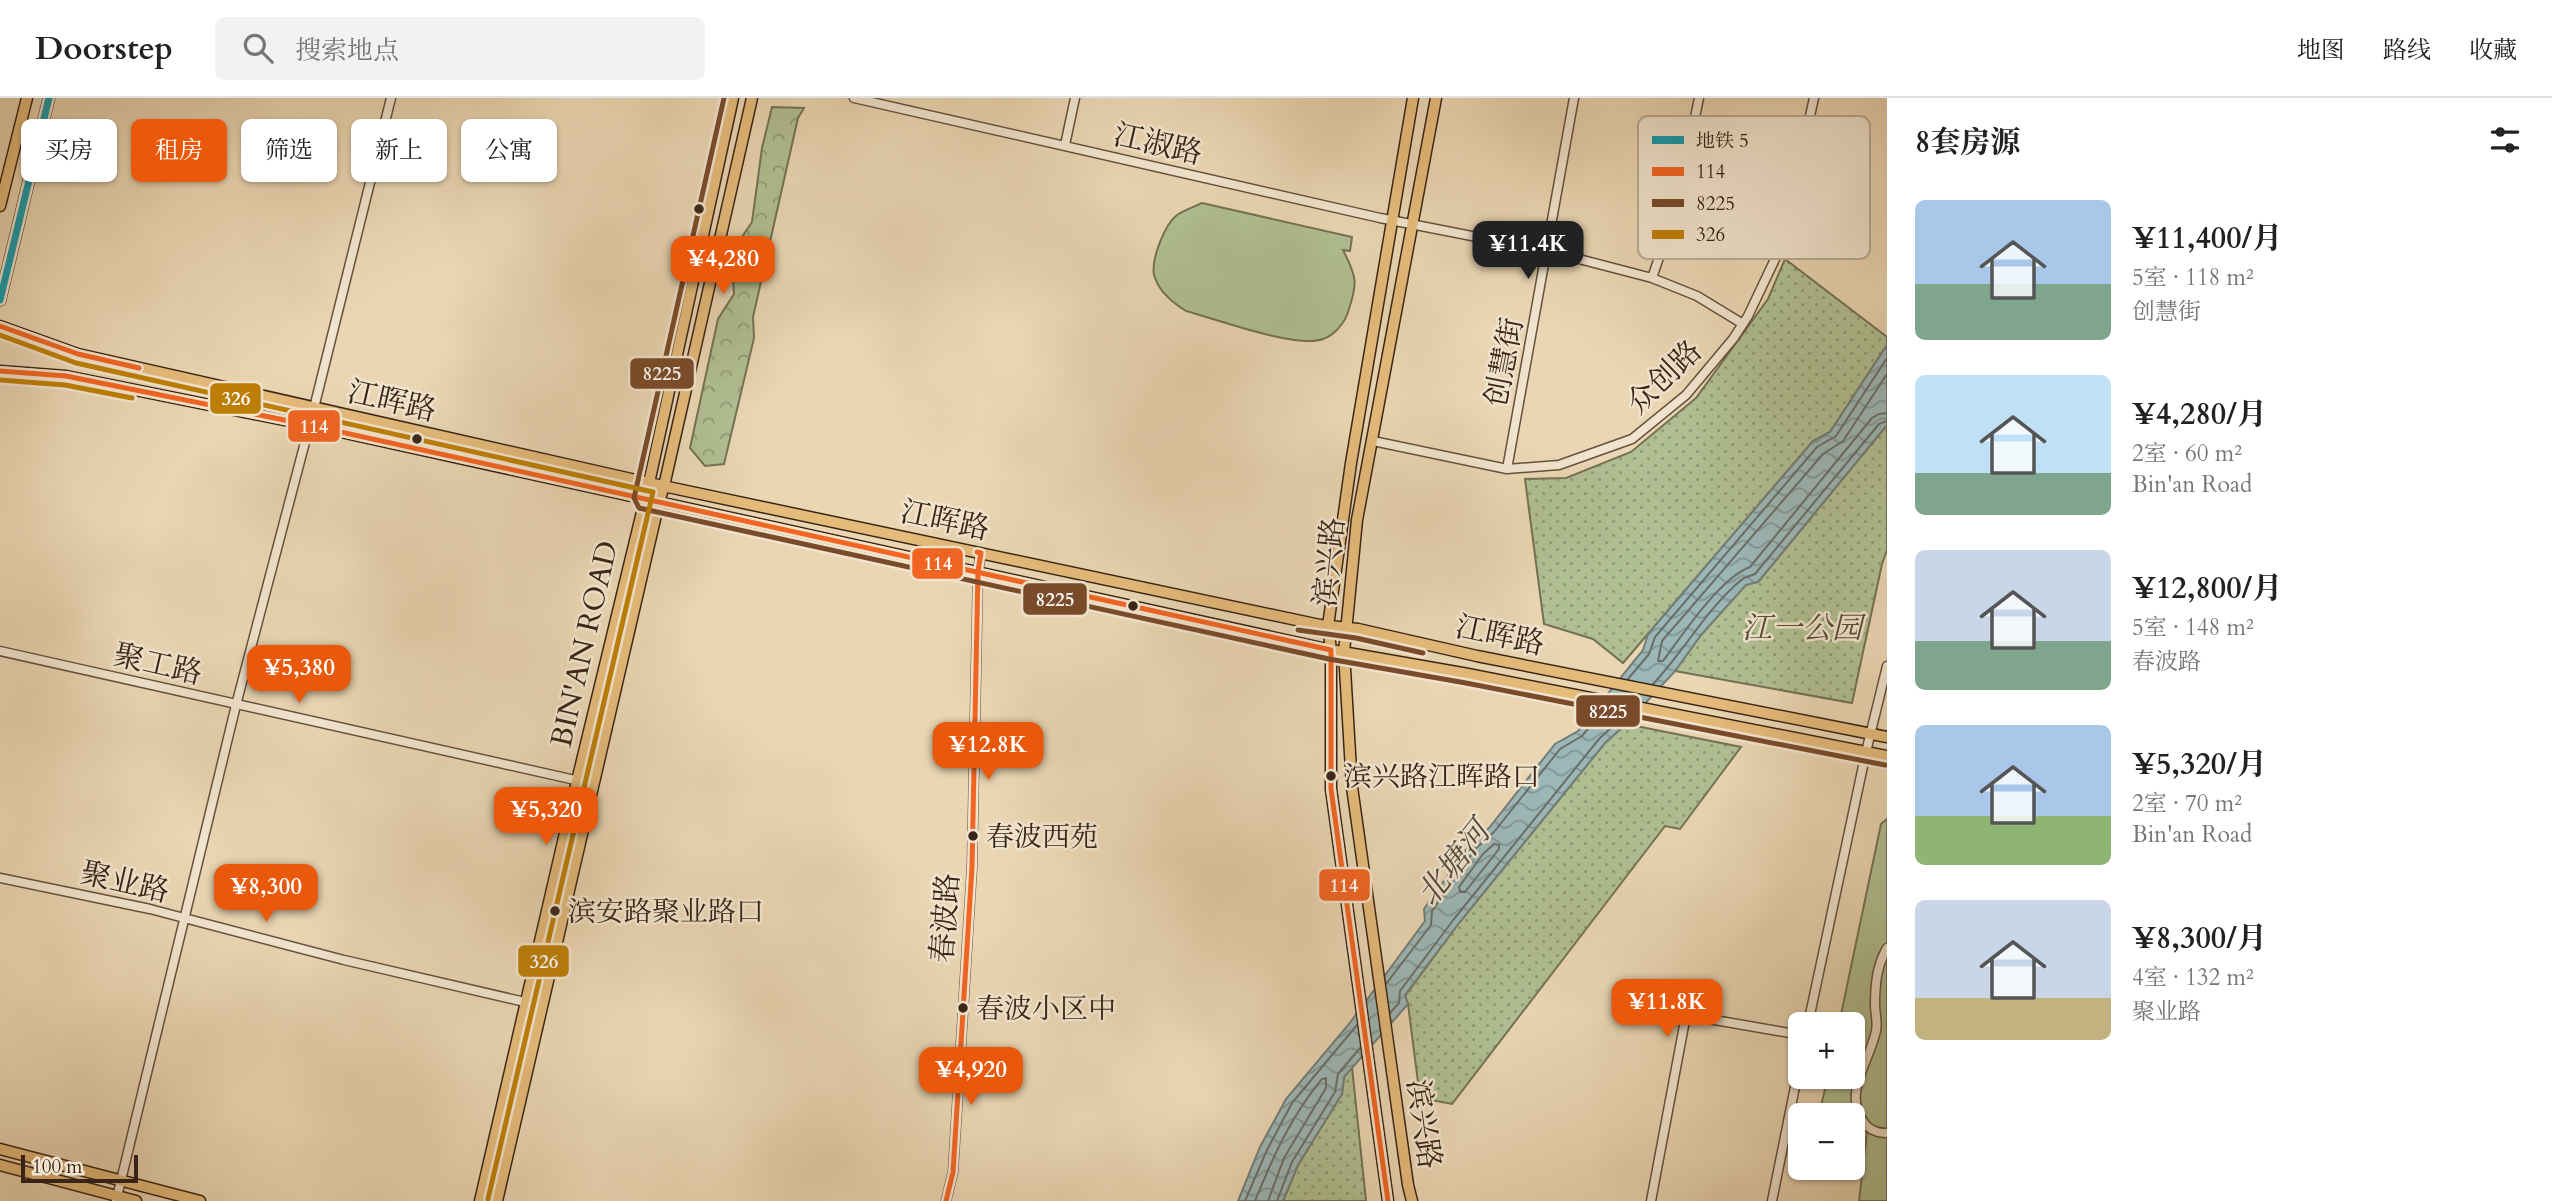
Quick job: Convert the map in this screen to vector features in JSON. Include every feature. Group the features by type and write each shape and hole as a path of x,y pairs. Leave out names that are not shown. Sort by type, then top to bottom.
{"main road":[{"path":"0,206 27,98"},
{"path":"0,300 48,98"},
{"name":"BIN'AN ROAD","path":"480,1201 649,483 733,98"},
{"name":"BIN'AN ROAD","path":"497,1201 752,98"},
{"name":"滨兴路","path":"1388,1201 1331,789 1331,650 1328,626 1351,463 1413,98"},
{"name":"滨兴路","path":"1412,1201 1352,787 1344,652 1357,520 1436,98"},
{"name":"江晖路","path":"0,326 78,354 649,483 1328,626 1887,737"},
{"name":"江晖路","path":"0,371 66,376 309,425 1331,650 1887,756"},
{"path":"0,1149 200,1201"},
{"path":"0,1165 136,1201"}],"street":[{"path":"117,1198 236,705 391,98"},
{"name":"江淑路","path":"854,98 1391,220 1548,251 1652,278 1697,296 1743,324"},
{"path":"1065,145 1075,98"},
{"name":"创慧街","path":"1507,469 1574,98"},
{"path":"1695,116 1699,98"},
{"name":"众创路","path":"1810,116 1814,98"},
{"path":"1652,278 1658,259"},
{"name":"众创路","path":"1373,441 1507,469 1559,465 1632,439 1686,395 1733,339 1775,259"},
{"name":"春波路","path":"946,1201 953,1172 972,867 978,571 981,553"},
{"name":"聚工路","path":"0,651 593,785"},
{"path":"1811,1012 1887,666"},
{"name":"聚业路","path":"0,878 150,909 344,960 525,1002"},
{"path":"1887,948 1880,959 1877,975 1877,1029 1855,1097 1857,1111 1864,1125 1876,1133 1887,1133"},
{"path":"1651,1201 1686,1015 1788,1033"},
{"path":"1772,1201 1795,1089"}],"green space":[{"path":"772,107 804,108 798,118 753,317 754,338 724,464 705,466 690,448 718,319 734,294 731,253 752,222 762,148"},
{"path":"1202,203 1352,237 1350,251 1343,250 1351,267 1355,287 1347,316 1338,328 1323,339 1311,341 1276,337 1186,311 1171,300 1162,291 1154,275 1157,251 1172,220 1180,213"},
{"path":"1785,259 1887,337 1887,345 1830,432 1813,441 1623,663 1593,639 1544,624 1525,479 1566,478 1631,452 1696,398 1768,299"},
{"name":"江一公园","path":"1887,425 1887,550 1852,703 1675,671 1701,635 1746,584 1759,581"},
{"path":"1626,724 1741,747 1680,829 1665,826 1452,1104 1420,1098 1405,996 1459,923 1605,743"},
{"path":"1887,819 1887,1201 1859,1201 1861,1180 1865,1180 1865,1103 1822,1103 1825,1089 1865,1089 1865,1012 1842,1012 1881,824"},
{"path":"1352,1067 1366,1201 1283,1201 1298,1165 1342,1094 1344,1077"}],"water":[{"path":"1887,345 1887,425 1758,582 1746,585 1701,635 1675,671 1605,743 1459,923 1405,995 1408,1004 1344,1077 1342,1094 1298,1165 1283,1201 1238,1201 1260,1147 1286,1099 1349,1024 1425,921 1424,909 1471,843 1489,828 1555,744 1578,731 1643,650 1648,634 1813,441 1830,432"}],"metro line":[{"name":"5","path":"0,300 49,98"}],"transit line":[{"name":"8225","path":"724,98 634,498 639,508 1329,659 1885,765"},
{"name":"114","path":"0,326 78,354 139,368"},
{"name":"326","path":"0,335 76,363 653,492 488,1199"},
{"name":"114","path":"0,371 66,376 309,425 1331,650 1331,789 1388,1201"},
{"name":"326","path":"0,380 65,385 132,398"},
{"name":"114","path":"946,1201 953,1172 972,867 978,571 981,553 977,552"},
{"name":"8225","path":"1298,630 1356,638 1423,653"}],"place":[{"name":"滨兴路江晖路口","path":"1331,776"},
{"name":"春波西苑","path":"973,836"},
{"name":"滨安路聚业路口","path":"555,911"},
{"name":"春波小区中","path":"963,1008"}],"water label":[{"name":"北塘河","path":"1453,863"}]}
